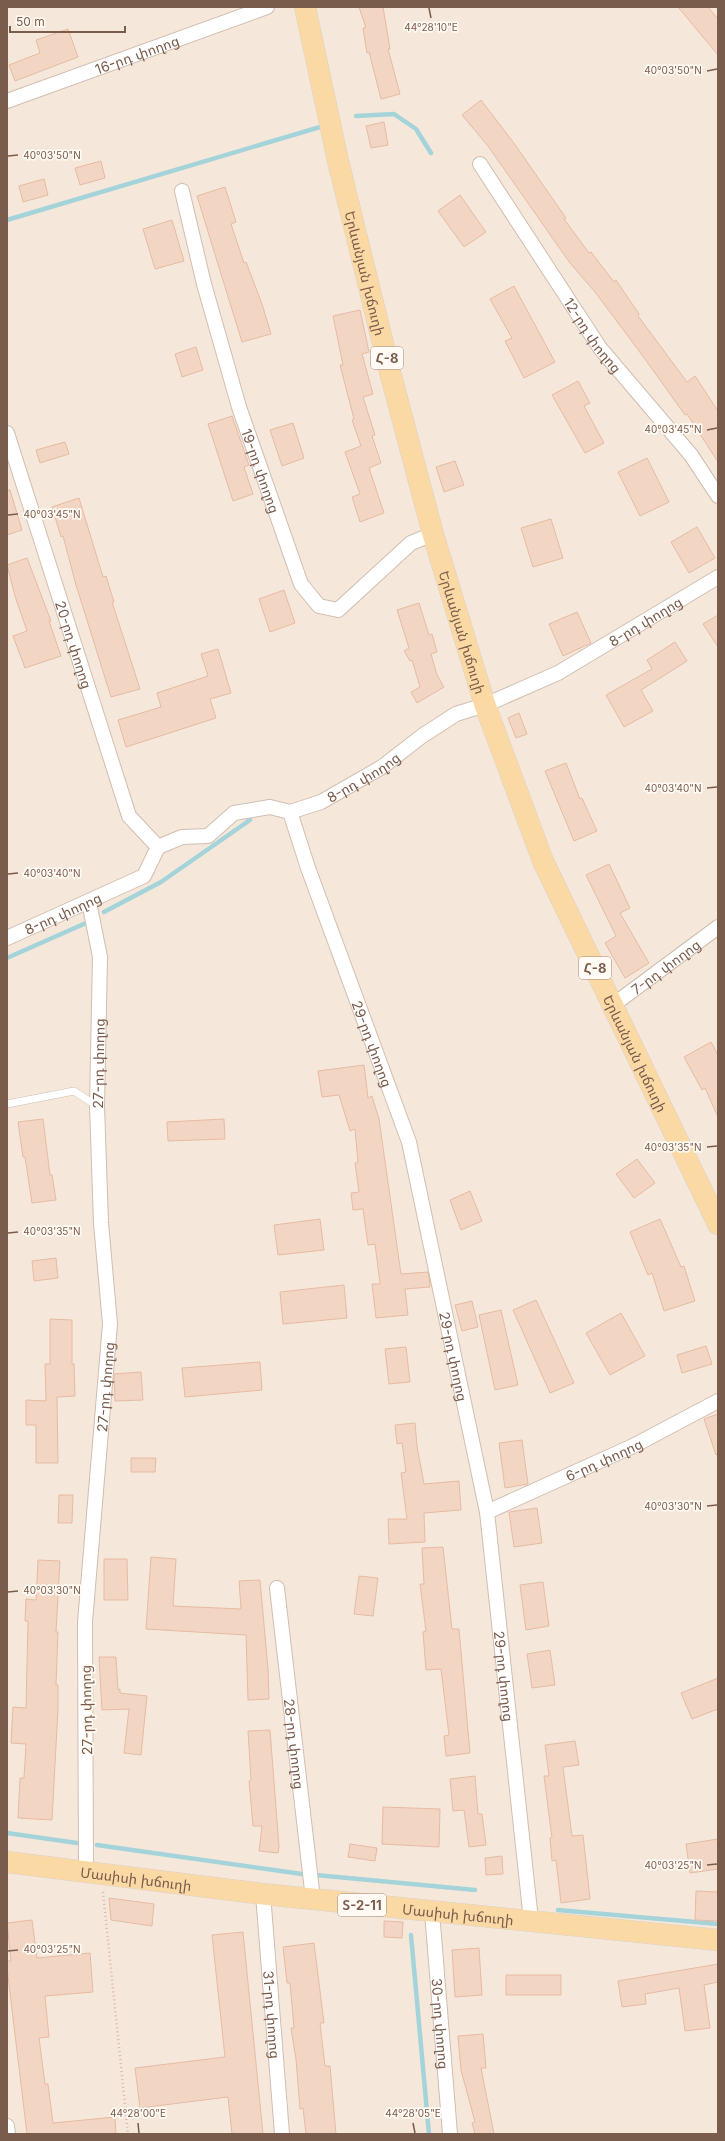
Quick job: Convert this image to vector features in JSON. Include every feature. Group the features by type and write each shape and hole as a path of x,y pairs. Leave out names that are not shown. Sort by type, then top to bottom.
{"main road":[{"name":"Երևանյան խճուղի","path":"305,7 340,169 433,534 485,705 543,861 718,1224"},
{"name":"Մասիսի խճուղի","path":"7,1862 262,1894 718,1940"}],"street":[{"name":"16-րդ փողոց","path":"7,101 267,7"},
{"name":"12-րդ փողոց","path":"480,164 600,348 691,455 718,496"},
{"name":"19-րդ փողոց","path":"182,191 204,284 239,407 301,584 318,606 338,610 411,543 433,534"},
{"name":"20-րդ փողոց","path":"7,433 129,816 158,847"},
{"name":"8-րդ փողոց","path":"290,812 321,802 382,767 422,736 456,714 485,705 558,673 718,577"},
{"path":"158,847 182,837 208,836 234,813 270,807 290,812"},
{"name":"29-րդ փողոց","path":"290,812 308,868 409,1142 487,1512 531,1920"},
{"name":"8-րդ փողոց","path":"7,938 144,876 158,847"},
{"name":"27-րդ փողոց","path":"89,902 100,957 97,1106 101,1223 110,1324 85,1622 93,1874"},
{"name":"7-րդ փողոց","path":"613,1005 718,927"},
{"name":"6-րդ փողոց","path":"487,1512 633,1446 718,1401"},
{"name":"28-րդ փողոց","path":"277,1588 312,1899"},
{"name":"31-րդ փողոց","path":"262,1894 282,2134"},
{"name":"30-րդ փողոց","path":"432,1912 450,2134"},
{"path":"7,2126 8,2134"}],"lane":[{"path":"7,1104 74,1091 97,1106"}],"path":[{"path":"93,1874 128,2134"}],"shaded area":[{"path":"7,7 718,7 718,2134 7,2134"}],"building":[{"path":"359,7 383,7 390,49 388,49 400,94 381,99 369,52 367,53 363,28 366,28"},
{"path":"678,7 708,7 718,19 718,55"},
{"path":"68,29 78,57 15,81 9,65 40,53 36,40"},
{"path":"481,100 516,146 566,218 564,219 589,253 591,252 614,282 616,280 639,314 638,316 687,382 695,376 718,411 718,462 687,414 685,415 595,292 570,263 488,146 462,115"},
{"path":"384,122 388,145 371,148 366,126"},
{"path":"101,161 105,178 80,185 75,168"},
{"path":"44,179 48,195 23,202 19,186"},
{"path":"225,187 236,222 231,224 244,263 246,262 262,304 271,334 242,342 197,196"},
{"path":"460,195 486,232 464,247 438,211"},
{"path":"172,220 184,261 155,269 143,229"},
{"path":"514,286 555,362 524,378 505,341 512,338 490,299"},
{"path":"360,310 369,352 362,354 373,394 363,397 375,435 372,436 381,463 369,468 384,513 360,522 352,497 360,494 345,452 361,446 352,420 354,419 340,365 343,365 333,316"},
{"path":"196,347 203,370 182,377 175,354"},
{"path":"578,381 590,403 584,406 604,443 585,453 552,395"},
{"path":"232,416 249,465 244,467 253,494 233,501 208,424"},
{"path":"293,423 304,458 282,466 270,430"},
{"path":"65,442 69,454 40,463 36,450"},
{"path":"647,458 669,502 640,516 618,472"},
{"path":"455,461 464,485 444,492 436,467"},
{"path":"7,490 10,490 22,530 7,535"},
{"path":"79,498 103,577 106,576 114,602 112,602 140,689 111,697 76,585 63,536 61,537 52,507"},
{"path":"551,519 563,558 533,567 521,528"},
{"path":"697,527 715,558 689,573 671,542"},
{"path":"27,558 51,621 49,621 61,656 25,668 13,636 27,631 15,596 7,565"},
{"path":"284,590 295,623 270,632 259,599"},
{"path":"419,603 429,635 432,634 437,652 431,654 437,675 444,687 417,703 411,692 420,687 412,660 410,661 404,651 409,648 397,610"},
{"path":"577,612 591,643 563,656 549,624"},
{"path":"718,615 718,647 703,624"},
{"path":"675,642 687,661 641,690 653,711 624,727 606,695 652,669 647,660"},
{"path":"218,649 231,693 210,699 216,718 126,747 118,720 161,707 157,693 208,676 201,654"},
{"path":"519,713 527,734 516,738 508,718"},
{"path":"566,763 580,799 582,798 597,831 574,841 545,771"},
{"path":"609,864 630,908 620,913 649,963 625,978 605,943 616,936 586,875"},
{"path":"711,1042 718,1055 718,1117 705,1088 702,1090 684,1057"},
{"path":"364,1065 368,1098 372,1096 379,1119 401,1274 428,1272 429,1277 430,1287 405,1289 408,1315 376,1318 372,1284 380,1284 375,1244 368,1245 363,1209 353,1210 351,1193 359,1192 355,1163 358,1162 355,1129 350,1131 339,1095 322,1097 318,1071"},
{"path":"43,1119 50,1175 52,1175 56,1200 32,1203 18,1122"},
{"path":"224,1119 225,1139 168,1141 167,1122"},
{"path":"637,1159 655,1183 634,1198 616,1174"},
{"path":"470,1191 482,1221 461,1230 450,1200"},
{"path":"320,1219 324,1250 278,1255 274,1225"},
{"path":"660,1219 681,1267 684,1266 695,1301 664,1311 652,1273 648,1275 630,1232"},
{"path":"56,1258 58,1278 34,1281 32,1261"},
{"path":"344,1285 347,1318 283,1324 280,1292"},
{"path":"536,1300 574,1383 550,1393 513,1310"},
{"path":"472,1301 478,1327 462,1331 455,1305"},
{"path":"501,1310 518,1385 495,1390 479,1315"},
{"path":"621,1313 645,1356 610,1375 586,1333"},
{"path":"50,1319 72,1320 72,1364 74,1364 75,1396 57,1397 58,1463 36,1463 36,1425 26,1425 26,1400 46,1401 45,1364 50,1364"},
{"path":"706,1346 712,1364 682,1373 677,1355"},
{"path":"406,1347 410,1382 389,1384 385,1349"},
{"path":"260,1362 262,1390 185,1397 182,1368"},
{"path":"141,1372 143,1400 115,1401 114,1374"},
{"path":"718,1414 718,1454 716,1455 704,1419"},
{"path":"415,1423 417,1446 424,1484 459,1481 461,1510 424,1513 425,1542 389,1544 388,1519 407,1519 401,1473 406,1472 402,1443 397,1444 395,1425"},
{"path":"522,1440 528,1484 505,1488 499,1443"},
{"path":"131,1458 156,1458 155,1472 131,1472"},
{"path":"59,1495 73,1495 72,1523 58,1523"},
{"path":"537,1508 542,1543 514,1547 509,1512"},
{"path":"443,1547 452,1629 459,1629 470,1753 446,1756 444,1736 449,1735 441,1669 426,1670 423,1632 426,1631 420,1584 424,1584 422,1548"},
{"path":"151,1557 176,1559 173,1606 241,1609 239,1581 260,1580 268,1669 269,1699 248,1700 246,1635 146,1629"},
{"path":"104,1559 127,1559 128,1600 104,1600"},
{"path":"38,1560 60,1561 56,1632 58,1632 56,1685 58,1685 58,1709 52,1820 18,1818 20,1778 24,1778 26,1744 11,1743 13,1707 26,1708 28,1621 25,1621 26,1599 36,1600"},
{"path":"359,1576 378,1578 373,1616 354,1614"},
{"path":"543,1582 549,1626 526,1630 520,1585"},
{"path":"550,1650 555,1685 532,1688 527,1654"},
{"path":"99,1657 116,1657 118,1690 120,1689 120,1693 147,1696 141,1755 124,1753 129,1709 102,1710"},
{"path":"718,1678 718,1709 692,1719 681,1693"},
{"path":"270,1730 279,1847 278,1853 259,1851 262,1826 253,1826 249,1781 251,1780 248,1731"},
{"path":"575,1741 579,1765 563,1767 572,1836 583,1835 590,1899 561,1903 556,1860 552,1861 550,1838 552,1838 544,1776 549,1776 545,1745"},
{"path":"475,1776 478,1814 482,1814 486,1845 469,1847 464,1810 453,1811 450,1779"},
{"path":"383,1807 440,1809 439,1847 382,1844"},
{"path":"718,1839 718,1869 690,1873 686,1844"},
{"path":"350,1844 377,1848 375,1861 348,1857"},
{"path":"502,1856 503,1874 486,1875 485,1858"},
{"path":"696,1891 718,1892 718,1921 695,1920"},
{"path":"109,1898 154,1904 152,1926 111,1920"},
{"path":"32,1920 37,1958 90,1953 93,1992 45,1996 49,2037 39,2038 45,2084 48,2084 53,2123 115,2117 116,2134 27,2134 7,1968 7,1961 11,1961 7,1923"},
{"path":"384,1921 403,1922 402,1938 384,1937"},
{"path":"243,1932 263,2134 232,2134 228,2097 140,2108 135,2068 225,2057 212,1935"},
{"path":"314,1943 324,2023 320,2023 325,2066 330,2066 336,2134 306,2134 303,2108 300,2109 296,2059 291,2028 294,2028 290,1983 287,1983 283,1947"},
{"path":"479,1948 482,1995 455,1997 452,1950"},
{"path":"718,1964 718,1982 704,1985 710,2028 685,2031 679,1988 645,1994 646,2004 622,2007 618,1981"},
{"path":"506,1975 561,1975 561,1995 506,1995"},
{"path":"483,2034 486,2068 481,2068 494,2134 475,2134 472,2123 475,2122 461,2070 458,2036"}],"waterway":[{"path":"356,116 394,114 416,129 431,153"},
{"path":"7,220 320,127"},
{"path":"104,912 161,882 250,820"},
{"path":"7,958 86,923"},
{"path":"7,1833 77,1843"},
{"path":"97,1845 302,1874"},
{"path":"316,1875 475,1890"},
{"path":"558,1910 718,1924"},
{"path":"411,1935 429,2134"}]}
